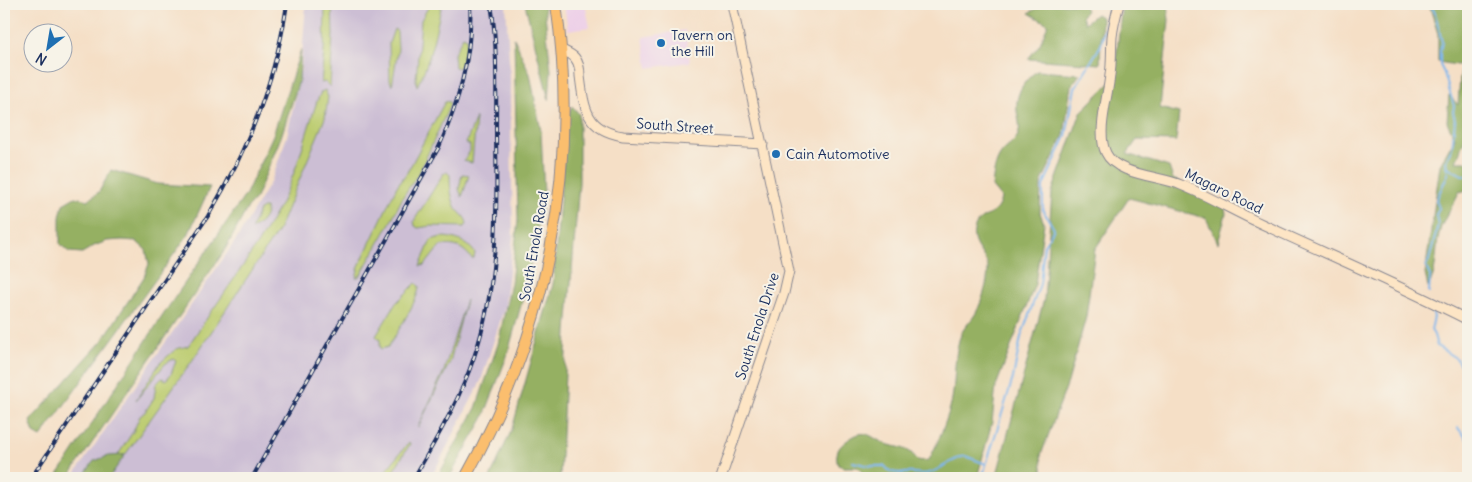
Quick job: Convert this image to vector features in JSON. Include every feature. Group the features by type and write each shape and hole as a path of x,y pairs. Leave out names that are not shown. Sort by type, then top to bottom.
{"main road":[{"name":"South Enola Road","path":"465,478 495,422 514,377 531,330 547,264 556,216 563,145 562,50 556,4"},
{"name":"South Enola Drive","path":"721,478 788,282 788,263 732,4"},
{"name":"Magaro Road","path":"1118,4 1112,36 1111,72 1102,130 1105,151 1109,158 1118,166 1131,171 1184,186 1236,213 1425,298 1468,320"},
{"name":"South Street","path":"562,50 571,54 577,61 583,102 588,115 604,131 624,136 680,141 763,144"}],"shaded area":[{"path":"306,4 506,4 510,77 513,237 505,306 481,381 431,478 72,478 238,237 272,179 287,136 301,69"},
{"path":"564,4 585,4 590,27 568,30"},
{"path":"685,30 690,62 648,68 643,37"}],"green space":[{"path":"325,4 332,4 333,35 330,87 325,82 321,83"},
{"path":"430,4 442,4 429,56 417,86 421,20"},
{"path":"525,4 544,4 551,71 549,100"},
{"path":"1044,4 1082,4 1086,10 1082,16 1085,23 1096,14 1102,18 1100,64 1028,59 1040,44 1048,24 1029,13"},
{"path":"1122,4 1167,4 1169,20 1160,108 1179,113 1176,141 1137,140 1127,154 1169,167 1173,179 1224,204 1226,214 1218,243 1206,218 1129,198 1095,249 1086,317 1068,382 1041,455 1043,478 996,478 1044,299 1052,192 1081,112 1114,79"},
{"path":"1429,4 1468,4 1468,136 1464,140 1456,162 1468,162 1468,190 1459,192 1441,227 1434,273 1428,287 1425,274 1440,165 1455,138 1447,122 1449,95 1458,105 1460,77 1463,66 1438,62 1438,34"},
{"path":"394,29 397,31 398,49 392,86 390,80 389,43"},
{"path":"463,36 467,38 462,62 458,68 455,67 454,54"},
{"path":"514,38 530,74 541,131 544,195 526,287 507,356 483,419 449,478 437,478 476,408 498,344 511,283 518,220"},
{"path":"301,49 299,81 281,137 256,198 248,207 225,250 68,478 56,478 169,306 246,194 273,135"},
{"path":"1037,71 1080,74 1071,86 1064,135 1041,183 1040,213 1044,223 1035,284 996,386 992,422 977,478 868,478 857,467 838,465 837,456 840,447 852,437 862,433 881,442 907,450 919,460 929,460 950,406 959,340 962,332 978,308 987,280 987,264 974,240 975,227 981,219 993,212 999,205 1001,198 992,187 996,164 1001,154 1015,140 1018,134 1017,99 1024,83"},
{"path":"325,90 328,97 325,118 278,231 194,358 125,455 118,455 134,430 140,416 154,398 156,384 162,378 166,380 171,374 176,361 173,359 165,364 136,400 160,363 176,349 188,346 268,227 295,169 317,101 321,92"},
{"path":"448,101 449,107 420,171 404,195 360,276 356,278 359,266 397,186 408,171 445,102"},
{"path":"572,106 579,114 579,183 567,332 560,478 490,478 512,429 553,284 567,117"},
{"path":"476,118 472,163 464,161 470,151 470,145 466,143"},
{"path":"111,170 158,184 210,187 188,235 41,437 34,433 30,421 102,341 144,277 149,264 146,250 136,241 107,241 82,253 69,252 60,244 60,217 63,204 75,197 88,200 99,192"},
{"path":"447,172 450,175 454,204 465,218 467,225 464,227 431,226 418,228 415,226 414,221 443,174"},
{"path":"462,174 469,175 462,197 459,189"},
{"path":"266,208 264,218 251,230 259,210"},
{"path":"441,237 455,239 464,243 475,253 474,258 472,259 459,247 440,246 425,265 420,266 431,240"},
{"path":"416,283 419,286 416,299 388,347 381,349 380,340 376,336 396,303"},
{"path":"466,300 450,362 418,427 444,371"},
{"path":"409,442 410,444 389,478 382,478 383,474"},
{"path":"125,455 109,478 82,478 94,461 108,456"}],"waterway":[{"path":"982,478 1013,378 1021,337 1040,284 1044,245 1054,229 1043,210 1043,186 1066,136 1075,88 1101,45 1111,4"},
{"path":"1429,293 1430,276 1426,267 1438,225 1436,215 1439,208 1436,200 1448,174 1446,161 1452,148 1455,120 1454,106 1440,65 1442,42 1435,13 1430,4"},
{"path":"1446,166 1462,175 1468,176"},
{"path":"1430,305 1434,317 1431,330 1437,346 1457,359 1459,364"},
{"path":"1458,428 1468,440"},
{"path":"853,462 870,466 885,466 894,472 923,474 934,471 965,456 986,464"}],"railway":[{"path":"31,478 208,216 222,191 258,114 276,60 287,4"},
{"path":"252,478 439,147 453,113 467,59 470,4"},
{"path":"414,478 462,389 474,357 488,303 495,248 497,192 496,53 491,4"}],"place":[{"name":"Tavern on the Hill","path":"661,43"},
{"name":"Cain Automotive","path":"776,154"}]}
